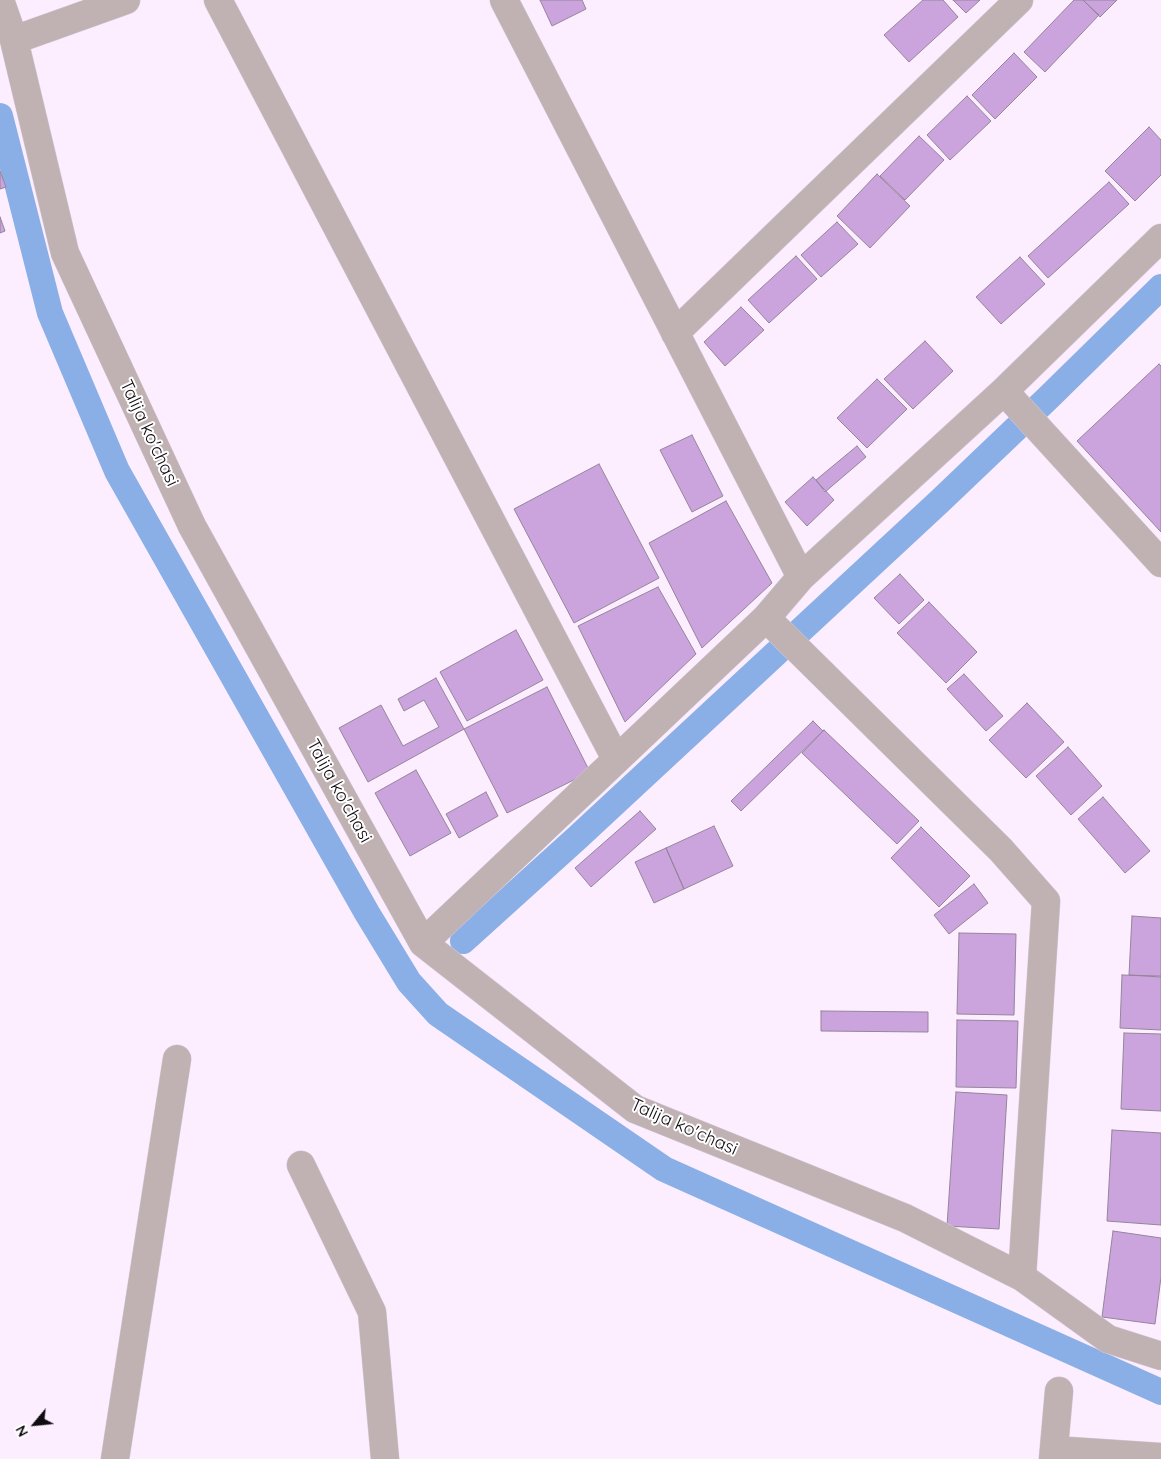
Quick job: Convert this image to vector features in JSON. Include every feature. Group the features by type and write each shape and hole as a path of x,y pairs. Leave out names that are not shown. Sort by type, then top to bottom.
{"street":[{"name":"Talija ko'chasi","path":"0,0 14,40 65,253 192,526 422,942 635,1109 905,1218 1022,1277 1108,1339 1161,1356"},
{"path":"14,40 126,0"},
{"path":"218,0 616,759"},
{"path":"504,0 801,577"},
{"path":"675,333 1019,0"},
{"path":"422,942 766,618 801,577 1004,391 1161,238"},
{"path":"1004,391 1161,562"},
{"path":"766,618 1001,850 1046,901 1022,1277"},
{"path":"115,1459 177,1059"},
{"path":"301,1165 372,1312 385,1459"},
{"path":"1059,1390 1053,1454 1161,1457"}],"building":[{"path":"540,0 582,0 586,9 552,26"},
{"path":"923,0 943,0 958,17 909,62 884,35"},
{"path":"953,0 980,0 966,13"},
{"path":"1074,0 1083,0 1099,15 1045,72 1024,52"},
{"path":"1083,0 1117,0 1100,17"},
{"path":"1014,53 1037,77 995,119 972,95"},
{"path":"967,96 991,121 950,160 927,135"},
{"path":"1149,127 1161,140 1161,175 1135,201 1105,171"},
{"path":"919,136 944,160 905,200 880,176"},
{"path":"0,171 6,187 0,189"},
{"path":"877,174 910,206 870,248 837,216"},
{"path":"1109,182 1129,204 1048,278 1028,256"},
{"path":"0,217 5,231 0,233"},
{"path":"837,222 858,244 821,277 801,255"},
{"path":"796,256 817,279 769,323 748,300"},
{"path":"1020,257 1045,284 1001,324 976,297"},
{"path":"741,307 764,330 725,366 704,342"},
{"path":"925,341 953,371 913,409 884,379"},
{"path":"1159,364 1161,366 1161,532 1077,441"},
{"path":"877,379 907,409 867,448 837,418"},
{"path":"692,435 723,496 692,512 660,450"},
{"path":"857,446 866,457 825,492 816,480"},
{"path":"599,464 659,578 574,623 514,509"},
{"path":"813,477 834,500 807,526 785,502"},
{"path":"726,501 772,583 702,648 649,543"},
{"path":"900,574 924,600 899,624 874,598"},
{"path":"658,587 696,654 625,722 578,626"},
{"path":"929,602 977,652 946,683 897,633"},
{"path":"516,630 543,680 467,721 440,672"},
{"path":"964,674 1003,716 986,731 947,689"},
{"path":"436,678 464,729 368,782 339,728 381,705 403,746 439,727 424,700 404,711 398,699"},
{"path":"547,687 590,772 507,813 464,729"},
{"path":"1027,703 1064,742 1026,778 989,740"},
{"path":"813,721 823,731 741,811 731,801"},
{"path":"824,730 919,821 897,844 802,753"},
{"path":"1068,747 1102,786 1071,815 1036,776"},
{"path":"416,770 451,833 410,856 375,793"},
{"path":"486,792 498,816 459,838 446,814"},
{"path":"1103,797 1150,851 1125,873 1078,819"},
{"path":"640,811 656,829 591,887 575,868"},
{"path":"714,826 733,866 684,889 666,848"},
{"path":"921,827 970,876 939,907 891,858"},
{"path":"666,848 684,889 654,903 635,862"},
{"path":"974,884 988,903 949,934 934,915"},
{"path":"1132,916 1161,918 1161,977 1129,975"},
{"path":"959,933 1016,934 1014,1015 957,1014"},
{"path":"1122,975 1161,976 1161,1030 1120,1028"},
{"path":"821,1011 928,1012 928,1032 821,1031"},
{"path":"957,1020 1018,1021 1016,1088 956,1087"},
{"path":"1124,1033 1161,1034 1161,1111 1121,1109"},
{"path":"956,1092 1007,1095 999,1229 947,1226"},
{"path":"1112,1130 1161,1133 1161,1225 1107,1221"},
{"path":"1113,1231 1161,1238 1161,1277 1155,1324 1102,1317"}],"waterway":[{"path":"0,116 50,313 117,471 367,913 409,982 438,1014 664,1169 1161,1392"},
{"path":"463,941 577,838 940,501 1161,287"}]}
